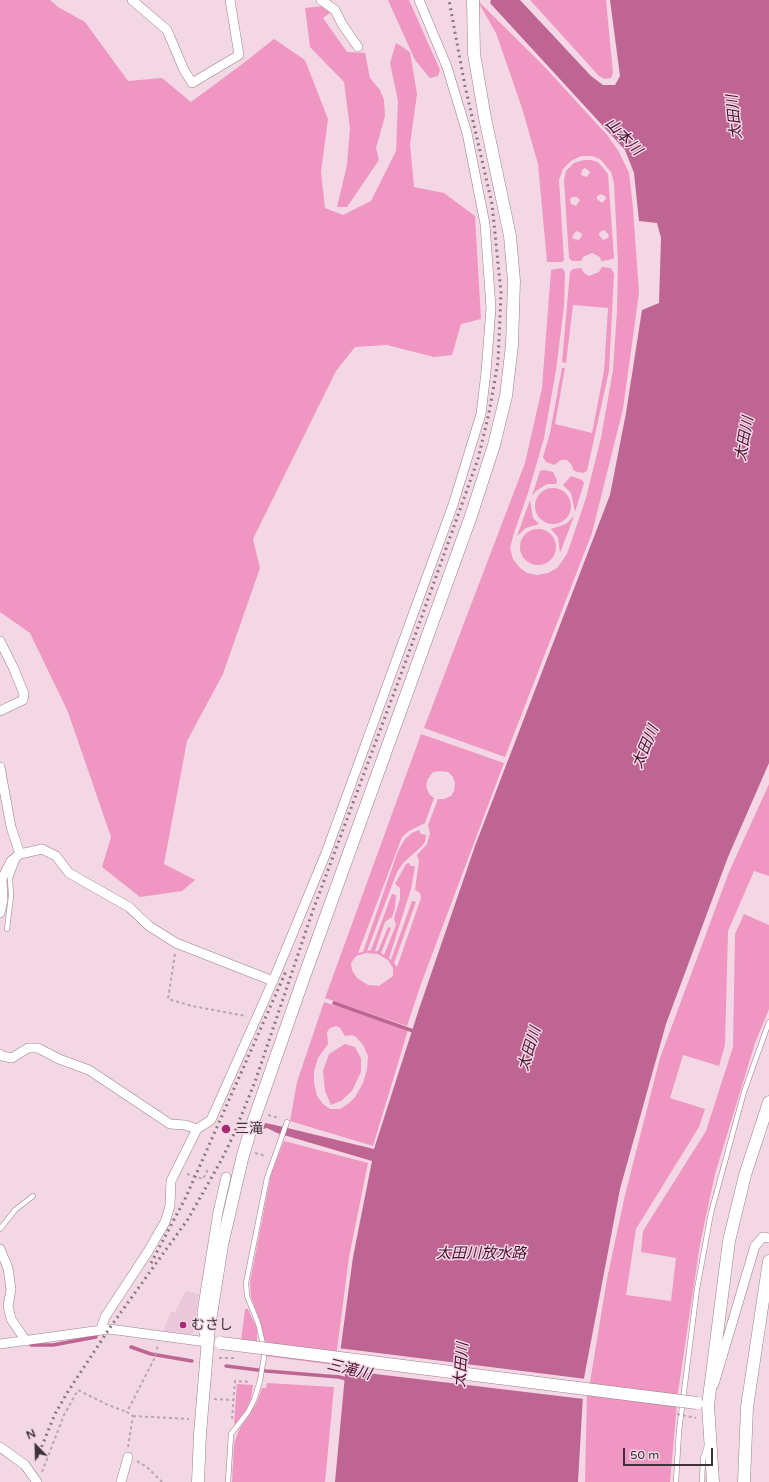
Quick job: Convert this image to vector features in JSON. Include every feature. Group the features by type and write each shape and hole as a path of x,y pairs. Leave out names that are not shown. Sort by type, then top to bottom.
{"street":[{"path":"132,0 167,30 184,70 192,83 239,55 230,0"},
{"path":"321,0 335,10 342,24 358,47"},
{"path":"100,1329 105,1317 149,1250 165,1222 170,1206 171,1181 197,1129 211,1120 273,981 326,853 450,512 481,414 491,308 485,224 465,126 447,67 419,0"},
{"path":"198,1482 207,1342 222,1245 251,1128 368,797 471,516 494,445 506,396 512,345 514,282 510,236 485,118 474,54 474,0"},
{"path":"0,641 14,669 24,694 23,700 0,711"},
{"path":"0,767 11,827 20,854"},
{"path":"0,913 3,900 2,879 10,861 20,854 42,849 56,856 69,873 129,907 149,926 176,943 273,981"},
{"path":"0,1054 2,1056 12,1058 28,1048 38,1048 58,1059 89,1070 170,1124 184,1125 197,1129"},
{"path":"713,1482 709,1436 702,1404 729,1241 745,1175 769,1102"},
{"path":"207,1342 202,1326 202,1312 218,1212 226,1177"},
{"path":"702,1404 731,1333 755,1246 763,1237 769,1238"},
{"path":"0,1249 8,1268 11,1290 8,1306 11,1319 26,1341"},
{"path":"744,1482 747,1407 769,1261"},
{"path":"0,1344 100,1329 702,1404"},
{"path":"0,1447 25,1464 37,1482"},
{"path":"121,1482 128,1457"}],"lane":[{"path":"7,929 12,896 10,878 20,854"},
{"path":"676,1482 679,1431 698,1289 711,1213 744,1092 769,1022"},
{"path":"228,1482 231,1434 248,1412 260,1382 264,1357 258,1323 247,1296 246,1283 267,1178 287,1122"},
{"path":"0,1229 14,1210 33,1196"},
{"path":"702,1482 703,1458 709,1436"}],"path":[{"path":"176,943 168,999 192,1006 257,1018"},
{"path":"265,1114 279,1118"},
{"path":"254,1152 269,1156"},
{"path":"177,1169 203,1179 208,1169"},
{"path":"127,1412 156,1353"},
{"path":"231,1434 235,1381 260,1382"},
{"path":"37,1482 64,1415 78,1390 108,1405 127,1412 132,1416 193,1420"},
{"path":"216,1399 233,1400"},
{"path":"132,1416 128,1457 147,1467 162,1482"}],"shaded area":[{"path":"0,0 50,0 58,7 85,22 128,81 162,78 191,102 274,39 305,60 328,119 321,172 325,208 343,215 371,201 396,151 398,101 390,63 396,43 410,52 417,94 410,144 414,187 444,193 475,216 481,319 461,324 452,355 434,357 387,345 355,347 336,371 253,539 260,568 223,674 187,741 164,864 195,880 182,891 140,897 102,867 111,837 68,712 30,633 0,612"},
{"path":"388,0 409,0 440,70 438,76 430,78 415,60"},
{"path":"477,0 542,64 608,136 619,152 629,173 639,293 623,409 592,533 505,757 424,728 525,463 542,388 551,270 562,268 565,272 564,306 556,370 544,438 510,548 513,559 519,567 527,573 537,575 548,573 557,568 567,554 586,498 601,438 613,370 617,310 618,262 614,183 611,172 600,159 592,156 581,156 571,161 563,169 559,180 564,260 562,262 547,262 538,164 522,108 496,33"},
{"path":"530,0 606,0 613,73 611,78 605,79 599,76"},
{"path":"323,6 330,13 323,18 347,52 365,53 370,78 380,90 384,100 385,116 376,148 379,160 347,207 337,207 347,165 350,128 344,82 310,47 305,8"},
{"path":"584,160 598,162 608,174 614,258 609,260 601,261 600,257 592,253 583,257 581,261 572,261 569,258 564,180 566,171 574,163","holes":["585,168 590,172 587,177 581,175 582,170","601,194 605,196 606,199 602,203 597,199 597,196","572,197 577,197 580,200 576,206 571,204 570,199","604,230 609,235 608,238 603,240 599,235 600,232","576,231 581,233 582,236 579,240 572,237"]},
{"path":"602,267 611,268 614,274 609,371 587,471 583,473 574,471 571,464 567,460 561,460 554,465 546,462 543,457 550,433 562,368 565,368 555,424 592,433 604,371 608,308 573,305 566,363 562,362 570,272 573,269 581,268 584,273 589,276 599,272"},
{"path":"544,470 553,472 557,480 556,484 547,484 536,491 532,496 540,471"},
{"path":"571,476 582,480 584,483 575,512 571,493 563,485"},
{"path":"557,488 566,493 570,499 570,513 566,519 557,524 549,524 540,519 536,513 535,502 540,493 546,489"},
{"path":"530,500 533,518 539,524 526,528 517,536"},
{"path":"574,516 560,553 558,537 551,529 566,524"},
{"path":"542,529 551,534 555,540 555,554 551,560 542,565 534,565 525,560 521,554 520,543 525,534 531,530"},
{"path":"421,734 504,763 421,984 407,1026 325,998","holes":["433,772 448,772 453,777 455,783 454,791 451,796 444,799 438,799 428,825 430,833 427,844 417,855 419,861 415,890 420,893 421,898 397,967 394,963 416,902 412,901 391,960 389,958 411,889 415,866 411,866 409,863 406,864 395,884 400,888 400,899 394,918 396,925 384,955 381,953 391,928 388,927 378,951 375,951 385,922 392,917 395,908 396,895 392,894 371,950 367,951 397,872 404,862 425,842 426,835 421,834 419,830 412,833 405,839 398,851 363,952 358,953 402,837 409,831 425,823 434,798 429,794 426,786 428,779","366,953 378,954 388,960 393,968 393,976 379,986 368,985 357,978 352,970 351,963 356,956"]},
{"path":"769,784 769,876 754,871 728,931 725,1045 719,1066 683,1055 670,1098 705,1109 699,1127 636,1229 626,1295 671,1301 676,1258 641,1252 643,1231 706,1131 733,1047 735,934 744,914 769,925 769,1009 755,1043 715,1174 700,1244 677,1399 589,1388 607,1279 625,1195 660,1058 729,872"},
{"path":"324,1002 408,1030 373,1146 290,1121 297,1082","holes":["336,1026 340,1028 345,1036 352,1035 356,1037 363,1045 368,1056 367,1069 363,1083 355,1097 340,1109 330,1109 323,1104 317,1096 314,1083 314,1071 318,1058 328,1044 327,1032 330,1028"]},
{"path":"345,1044 355,1047 361,1058 361,1072 352,1091 341,1101 331,1105 325,1091 323,1071 329,1054"},
{"path":"284,1141 368,1163 349,1257 335,1365 265,1356 265,1344 260,1321 251,1297 250,1282 271,1174"},
{"path":"186,1291 199,1294 194,1332 192,1334 163,1331 171,1312 175,1312"},
{"path":"245,1309 248,1309 257,1329 257,1352 240,1349"},
{"path":"267,1383 334,1387 325,1482 232,1482 234,1443 240,1428 256,1404 262,1388 266,1388"},
{"path":"237,1384 253,1385 251,1399 246,1411 236,1424 234,1423"},
{"path":"587,1392 677,1403 670,1482 585,1482"}],"water":[{"name":"太田川放水路","path":"491,0 520,0 591,76 603,85 615,85 620,76 610,0 769,0 769,763 728,857 666,1024 620,1189 584,1378 578,1482 335,1482 345,1375 340,1353 353,1257 372,1161 277,1133 267,1128 263,1129 265,1123 374,1149 419,1009 475,846 610,495 626,413 642,310 659,303 661,238 657,223 639,221 634,173 625,150 490,3"}],"pier":[{"path":"338,1348 586,1379 584,1399 342,1370"}],"waterway":[{"path":"334,1003 416,1032"},
{"name":"三滝川","path":"31,1345 53,1345 96,1337"},
{"name":"三滝川","path":"131,1347 151,1354 192,1361"},
{"name":"三滝川","path":"226,1366 339,1377 350,1380"}],"railway":[{"path":"37,1458 55,1414 67,1393 109,1329 188,1219 222,1159 234,1134 256,1079 312,913 407,658 478,459 489,413 498,362 501,293 492,204 465,86 449,0"},
{"path":"151,1263 186,1197 287,969"}],"place":[{"name":"三滝","path":"226,1129"},
{"name":"むさし","path":"183,1325"}],"water label":[{"name":"太田川","path":"735,117"},
{"name":"山本川","path":"623,137"},
{"name":"太田川","path":"745,439"},
{"name":"太田川","path":"646,747"},
{"name":"太田川","path":"530,1049"},
{"name":"太田川","path":"462,1365"}]}
